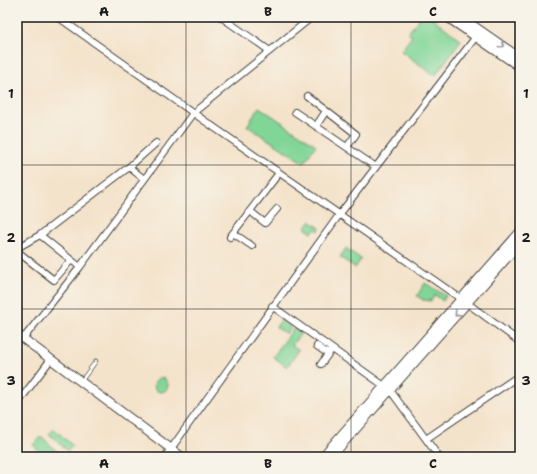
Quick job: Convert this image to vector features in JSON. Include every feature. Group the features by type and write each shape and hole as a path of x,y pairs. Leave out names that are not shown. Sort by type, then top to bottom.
{"main road":[{"path":"447,17 520,58"},
{"path":"461,17 479,34 520,67"},
{"path":"322,457 387,388 464,301 520,232"},
{"path":"464,301 520,243"},
{"path":"19,338 48,362 169,454 182,457"},
{"path":"19,338 81,382 169,454"},
{"path":"331,457 387,388"}],"street":[{"path":"58,17 193,113 464,301 520,342"},
{"path":"221,17 270,51"},
{"path":"19,338 80,267 193,113 312,17"},
{"path":"169,454 272,306 339,215 479,34"},
{"path":"307,96 356,134 347,147"},
{"path":"316,126 326,111"},
{"path":"296,112 376,167"},
{"path":"71,260 54,280 18,252 17,249 40,235 129,167 156,143"},
{"path":"129,167 144,179"},
{"path":"252,246 232,235 279,173"},
{"path":"250,211 265,222 277,209"},
{"path":"40,235 80,267"},
{"path":"272,306 330,351 387,388 439,457"},
{"path":"317,346 330,351"},
{"path":"321,364 330,351"},
{"path":"17,404 48,362"},
{"path":"426,439 520,375"}],"lane":[{"path":"81,382 96,361"}],"green space":[{"path":"420,17 431,17 461,40 435,76 401,51 412,36 408,33"},
{"path":"259,107 316,145 304,163 247,126"},
{"path":"310,221 320,228 319,231 315,229 312,233 305,228"},
{"path":"346,248 361,259 355,268 340,257"},
{"path":"425,283 446,296 443,301 435,295 431,301 423,300 417,296"},
{"path":"281,320 291,327 286,334 276,327"},
{"path":"294,328 301,333 292,345 299,350 287,367 273,357"},
{"path":"158,378 164,378 168,382 168,388 164,392 158,392 154,388 154,382"},
{"path":"54,429 73,446 68,451 49,434"},
{"path":"41,436 63,457 45,457 33,445"}]}
